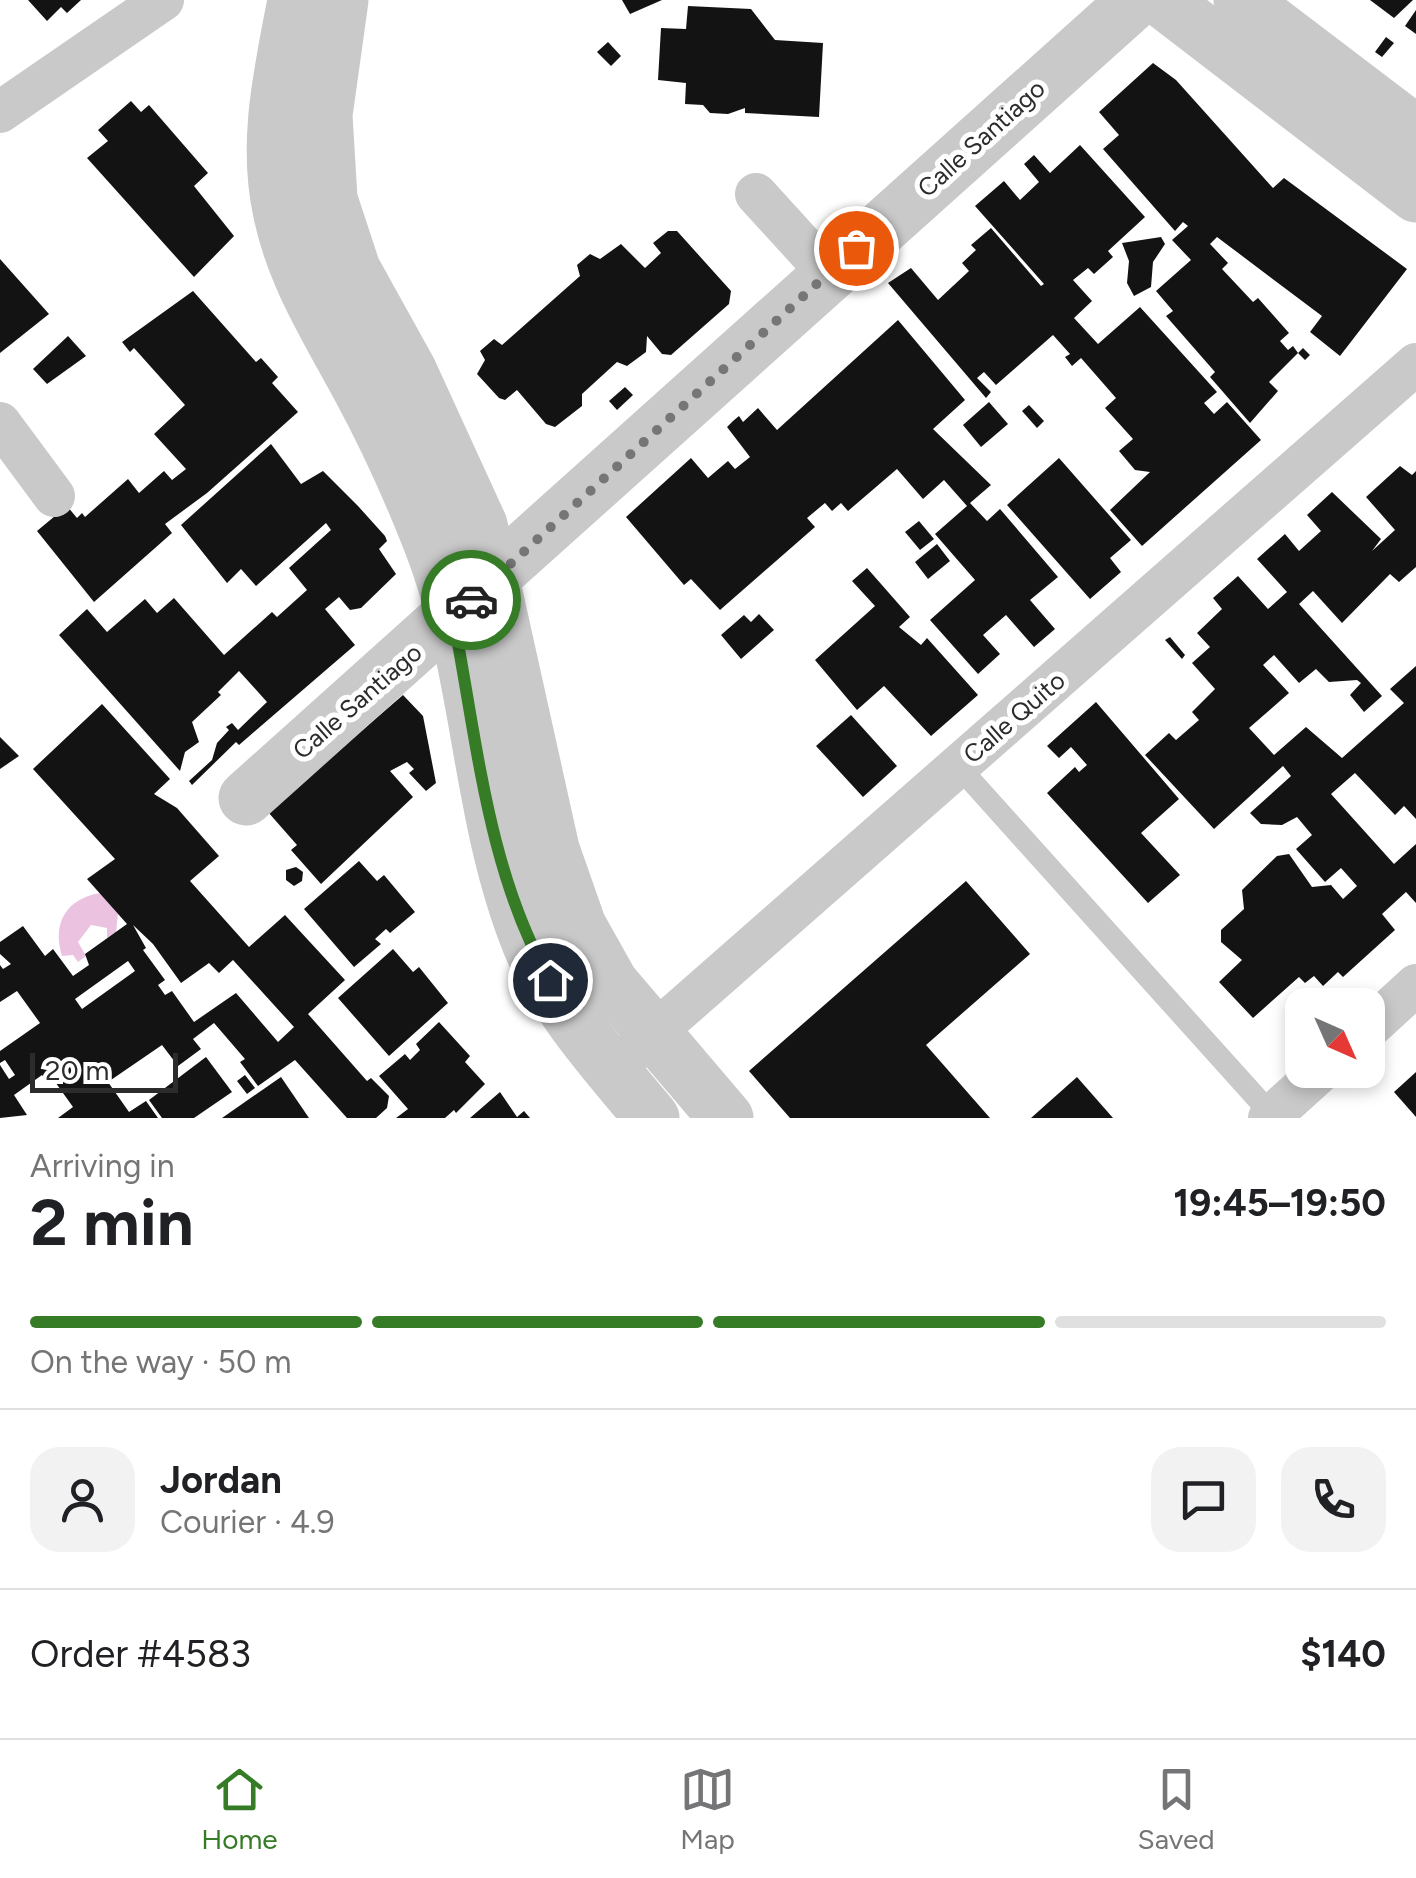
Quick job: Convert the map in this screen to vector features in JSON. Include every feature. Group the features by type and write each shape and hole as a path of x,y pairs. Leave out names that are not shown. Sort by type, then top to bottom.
{"street":[{"path":"0,112 163,0"},
{"path":"295,0 273,113 279,209 305,290 410,370 480,524 534,772 562,880 578,926 603,969 652,1118"},
{"path":"341,0 325,115 330,199 353,269 355,328 431,542 453,617 502,864 531,948 568,1012 726,1118"},
{"name":"Calle Santiago","path":"246,798 453,617 828,273 1136,0"},
{"path":"1162,0 1416,195"},
{"path":"1241,0 1416,133"},
{"path":"756,194 828,273"},
{"name":"Calle Quito","path":"632,1053 1416,364"},
{"path":"0,424 54,496"},
{"path":"1385,1013 1416,985"},
{"path":"1270,1116 1302,1088"}],"lane":[{"path":"958,766 1270,1116"}],"shaded area":[{"path":"100,893 118,914 116,932 107,938 107,928 91,925 78,942 86,956 78,962 73,955 62,956 59,933 64,914 78,901"}],"building":[{"path":"28,0 81,0 67,13 61,7 47,21"},
{"path":"622,0 662,0 630,14"},
{"path":"1370,0 1413,0 1394,18"},
{"path":"688,6 751,9 775,40 823,43 819,117 745,113 745,108 728,114 710,113 703,105 685,104 686,83 658,80 661,28 686,29"},
{"path":"1416,10 1416,34 1405,26"},
{"path":"1386,37 1394,43 1382,57 1375,52"},
{"path":"608,42 621,56 611,66 597,52"},
{"path":"1153,63 1176,80 1273,188 1284,178 1407,269 1340,356 1310,332 1322,316 1217,237 1210,244 1228,263 1222,269 1253,302 1258,298 1289,333 1280,341 1288,350 1293,346 1298,353 1269,382 1278,391 1250,423 1210,377 1215,372 1166,316 1173,311 1156,291 1191,260 1172,240 1188,226 1183,222 1175,231 1103,149 1119,135 1099,112"},
{"path":"131,101 141,112 149,105 208,173 194,186 234,236 194,277 87,158 108,141 98,130"},
{"path":"1080,145 1145,217 1108,251 1113,257 1094,274 1088,268 1073,280 1092,301 1074,318 1098,344 1140,307 1217,392 1204,403 1214,414 1227,402 1261,440 1142,546 1110,510 1150,472 1135,470 1119,451 1133,439 1105,408 1116,398 1081,358 1072,366 1065,357 1070,354 1053,335 996,385 984,372 977,378 991,392 986,398 888,283 911,268 938,300 969,271 962,263 976,250 971,245 991,228 1041,286 1044,284 975,206 1004,181 1020,200 1039,182 1024,164 1034,155 1050,173"},
{"path":"668,231 677,231 731,291 729,304 671,355 662,354 647,336 646,352 627,366 617,362 582,394 582,406 555,427 546,424 517,390 505,400 499,398 477,374 485,360 480,351 494,339 502,345 580,276 577,265 590,254 600,259 621,244 645,268 661,253 653,243"},
{"path":"1161,237 1165,244 1153,262 1151,287 1134,296 1127,283 1129,261 1122,243"},
{"path":"0,259 49,314 0,353"},
{"path":"193,291 256,362 261,358 278,377 272,383 298,412 207,493 165,524 172,533 94,602 37,531 67,506 77,518 82,513 85,517 128,479 139,493 164,471 172,480 186,469 154,434 185,405 134,348 130,352 122,342"},
{"path":"898,320 965,400 933,429 991,485 970,503 987,521 1000,509 1058,577 1030,600 1055,629 1034,647 1006,615 983,635 1000,654 978,674 930,620 975,580 935,534 967,506 944,480 923,499 897,469 848,511 841,503 832,511 825,503 807,518 815,527 720,610 691,579 684,585 626,517 691,458 708,478 728,461 735,469 750,457 727,427 733,421 739,416 743,422 758,408 777,430"},
{"path":"68,336 86,356 47,384 33,369"},
{"path":"1303,348 1310,355 1305,360 1298,353"},
{"path":"625,387 633,395 617,410 609,401"},
{"path":"989,402 1008,424 981,447 963,425"},
{"path":"1029,405 1044,421 1037,428 1022,411"},
{"path":"271,444 301,484 323,471 358,506 385,536 387,541 379,549 396,574 361,608 350,610 339,597 325,609 355,645 239,745 236,742 192,785 189,781 212,760 217,743 229,730 226,727 232,723 238,730 267,702 239,671 218,692 221,695 192,722 199,742 185,752 180,771 59,635 87,609 107,632 145,599 157,613 174,598 224,655 272,612 277,617 307,590 289,568 331,530 326,523 256,586 241,569 227,583 181,525"},
{"path":"1059,458 1131,540 1110,558 1121,572 1090,599 1007,505"},
{"path":"1400,466 1412,475 1416,471 1416,567 1399,582 1390,574 1342,623 1313,591 1299,604 1382,696 1364,712 1350,695 1361,683 1357,680 1329,682 1316,669 1299,683 1274,655 1263,665 1289,693 1249,728 1274,755 1306,727 1342,758 1404,703 1390,689 1416,666 1416,819 1404,806 1395,815 1355,773 1331,794 1394,864 1416,844 1416,903 1406,892 1382,914 1395,930 1343,977 1338,972 1323,986 1314,976 1305,983 1299,977 1253,1018 1219,982 1242,960 1221,942 1221,930 1244,909 1242,890 1277,856 1289,854 1312,887 1331,885 1343,899 1357,886 1341,868 1325,882 1296,849 1312,835 1297,817 1282,825 1261,824 1250,813 1291,776 1283,766 1214,829 1145,755 1169,733 1176,740 1199,720 1192,712 1215,689 1192,663 1210,647 1197,633 1222,609 1213,598 1238,576 1268,609 1287,592 1257,559 1285,534 1299,551 1321,531 1307,515 1332,492 1381,539 1372,551 1395,530 1366,497"},
{"path":"919,521 934,539 920,550 905,532"},
{"path":"937,544 950,561 928,579 915,562"},
{"path":"867,568 910,617 899,627 921,645 927,638 978,695 931,736 884,686 857,710 815,660 875,606 852,581"},
{"path":"759,614 774,630 741,659 721,635 744,615 751,622"},
{"path":"1170,637 1185,655 1182,659 1165,640"},
{"path":"403,695 423,716 436,783 426,791 409,773 414,769 407,762 390,771 413,797 321,884 291,850 297,845 268,812"},
{"path":"1096,702 1179,799 1141,833 1180,875 1148,903 1047,793 1075,767 1079,772 1087,765 1071,747 1059,758 1047,746"},
{"path":"102,704 170,779 154,794 177,808 219,856 190,881 249,947 285,915 345,980 308,1014 367,1081 371,1078 389,1096 387,1108 376,1118 347,1118 295,1060 258,1086 240,1062 245,1059 214,1023 193,1039 201,1049 178,1066 162,1045 108,1082 129,1112 146,1101 158,1118 58,1118 73,1107 53,1079 48,1083 42,1075 14,1095 27,1115 0,1118 0,1065 9,1079 15,1075 5,1060 0,1063 0,1051 40,1023 17,991 0,1002 0,965 3,969 11,964 0,954 0,942 23,926 45,956 53,949 73,976 89,965 85,954 127,924 87,879 115,859 33,769","holes":["133,925 153,944 181,983 209,963 219,973 233,960 294,1027 278,1042 236,993 194,1022 172,991 165,995 158,985 165,980 143,950 146,948","128,961 135,971 82,1009 75,999"]},
{"path":"851,715 897,766 863,797 816,746"},
{"path":"0,737 19,756 0,769"},
{"path":"359,861 377,881 384,875 415,912 390,933 386,929 375,939 381,944 354,967 304,909"},
{"path":"296,867 303,872 302,881 294,886 286,880 286,870"},
{"path":"966,881 1030,954 926,1045 990,1118 790,1118 749,1071"},
{"path":"393,949 413,972 419,967 448,1003 389,1056 338,998"},
{"path":"439,1022 470,1056 465,1062 485,1084 456,1113 454,1110 445,1118 396,1118 408,1109 379,1076 405,1054 410,1060 420,1050 416,1044"},
{"path":"206,1057 232,1092 194,1118 162,1118 149,1100"},
{"path":"1416,1072 1416,1117 1394,1092"},
{"path":"245,1075 255,1088 247,1094 237,1081"},
{"path":"281,1077 309,1118 222,1118"},
{"path":"1077,1077 1113,1118 1031,1118"},
{"path":"500,1092 517,1117 524,1111 530,1118 470,1118"}],"way so far":[{"path":"471,600 856,248"}],"route":[{"path":"471,600 453,617 484,783 502,864 531,948 550,980"}]}
